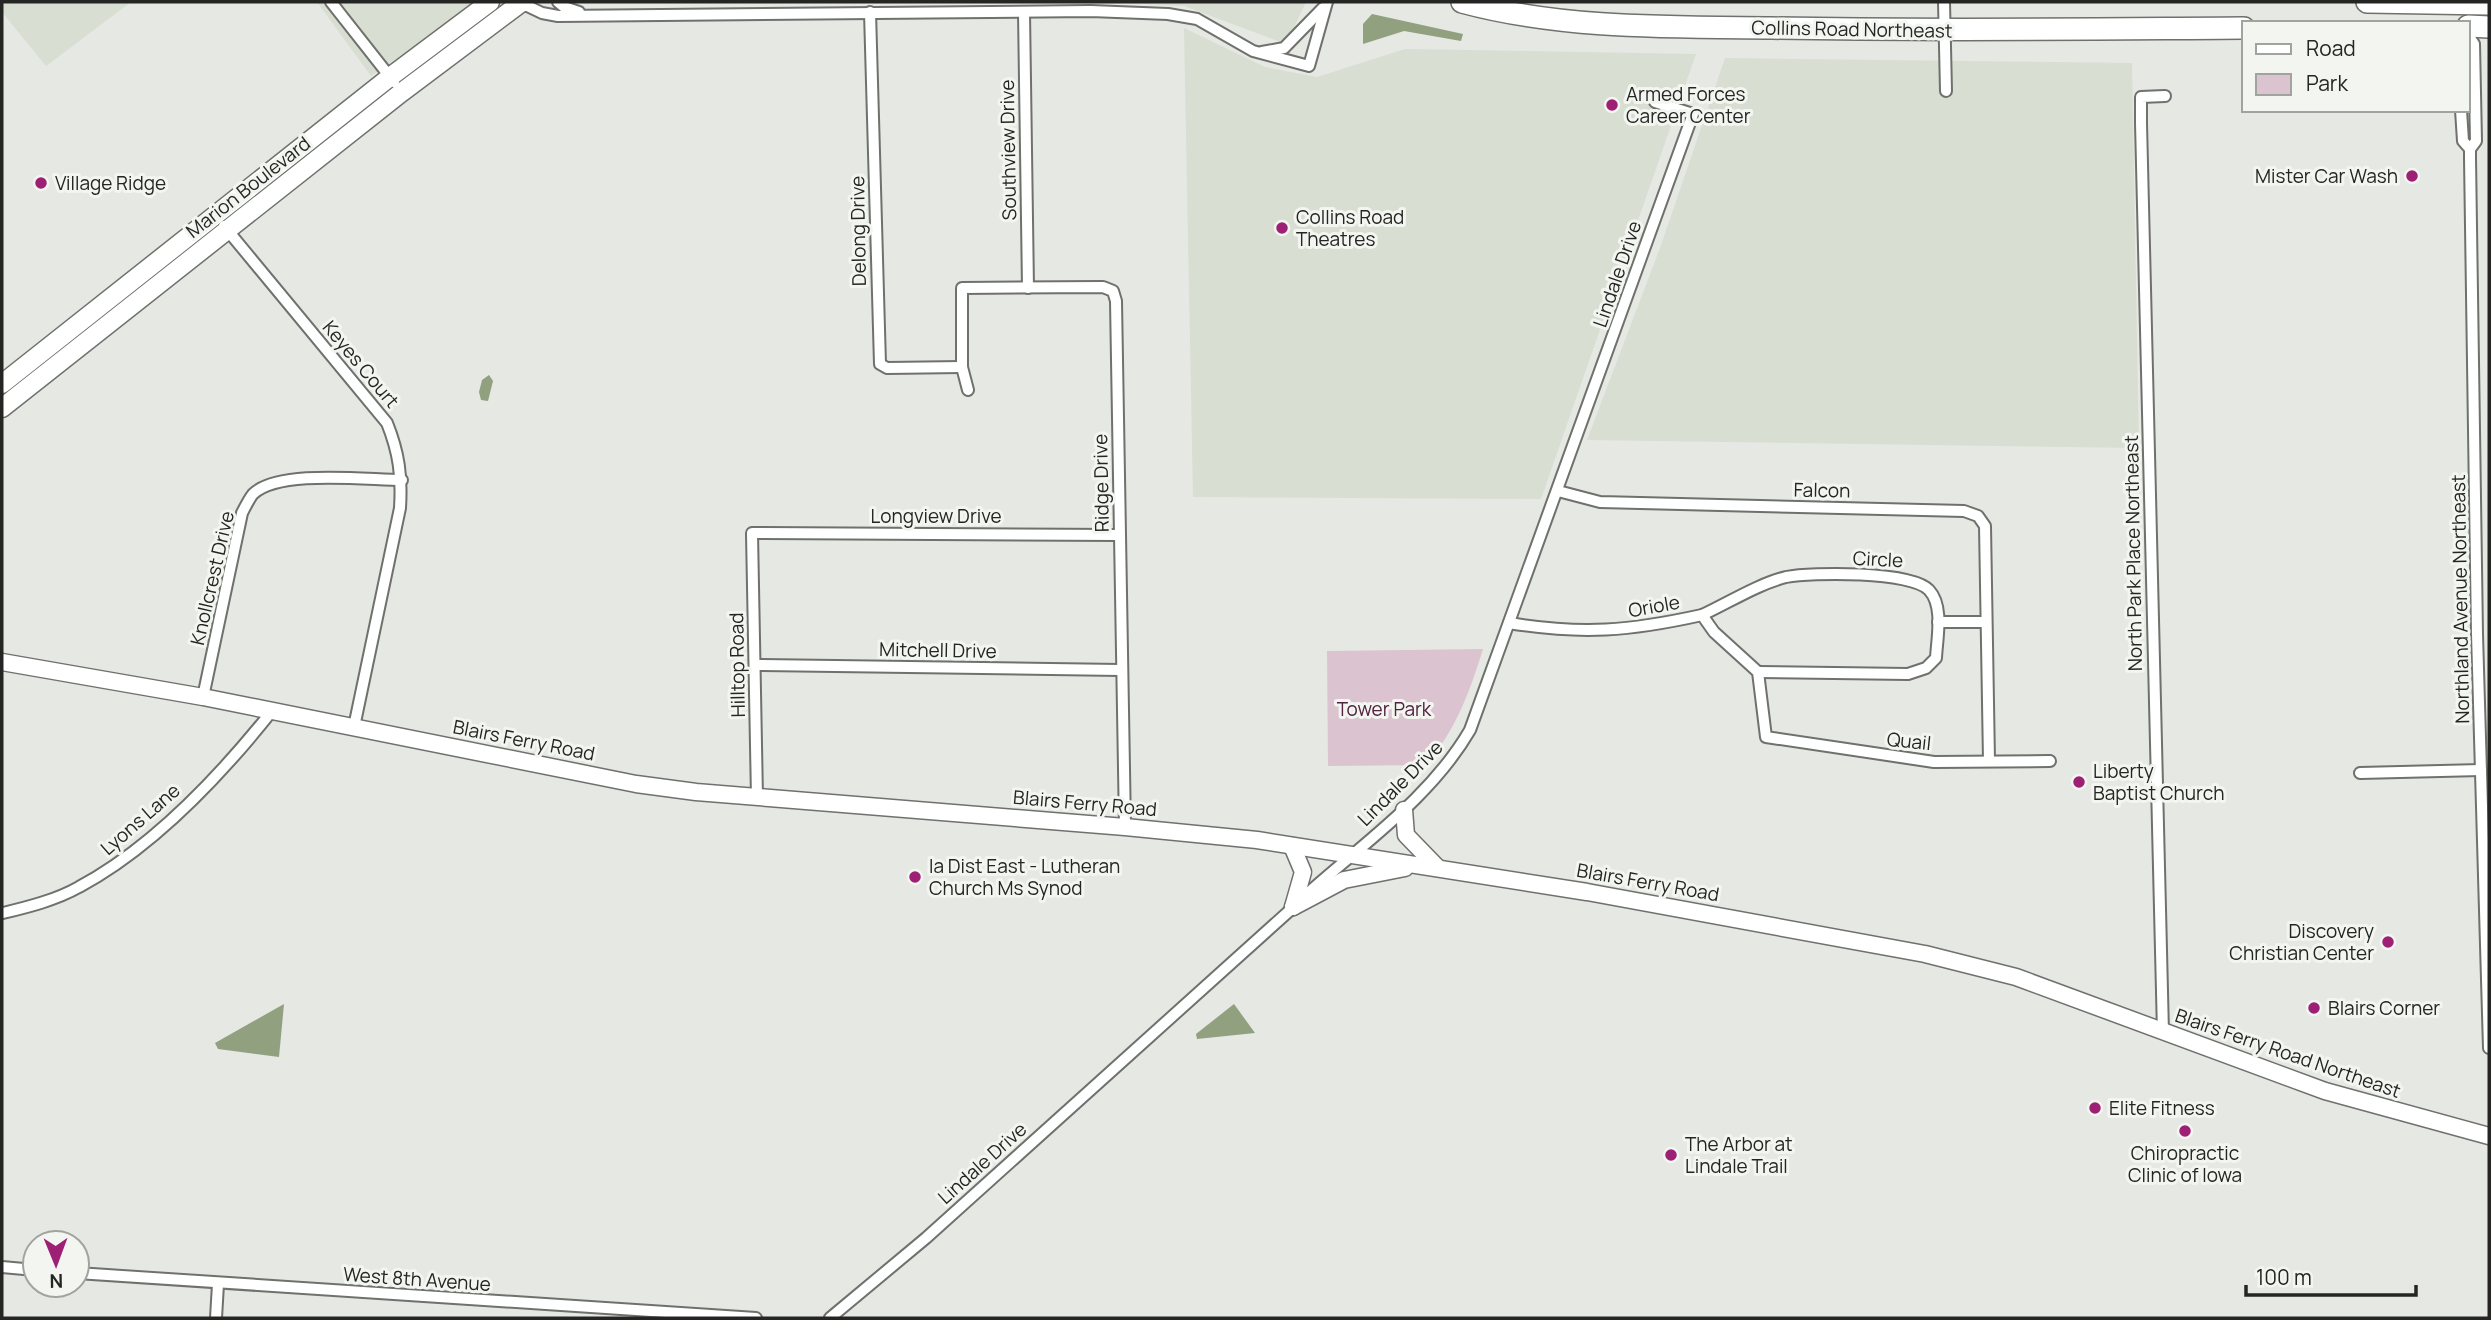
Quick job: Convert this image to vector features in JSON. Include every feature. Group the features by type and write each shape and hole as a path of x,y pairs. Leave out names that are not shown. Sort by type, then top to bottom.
{"highway":[{"name":"Collins Road Northeast","path":"1462,2 1488,9 1623,26 1944,32 2242,28"},
{"path":"2367,2 2473,14 2489,27"}],"main road":[{"name":"Marion Boulevard","path":"2,408 390,77 490,2"},
{"name":"Marion Boulevard","path":"2,384 521,2"},
{"name":"Blairs Ferry Road","path":"2,662 204,697 636,784 757,797 1125,827 1292,846 1598,894 1942,957 2016,977 2159,1031"},
{"path":"1404,810 1406,835 1438,868"},
{"path":"1292,846 1303,872 1293,907"},
{"path":"1293,907 1344,880 1420,865"},
{"name":"Blairs Ferry Road Northeast","path":"2159,1031 2325,1091 2489,1136"}],"street":[{"path":"331,2 402,92"},
{"path":"521,2 558,16 1024,12 1091,7 1197,19 1259,53 1309,66 1325,5"},
{"path":"558,2 564,8 592,15"},
{"path":"1944,2 1945,91"},
{"path":"1259,53 1284,48 1325,5"},
{"name":"Delong Drive","path":"870,12 880,364 887,368 962,366"},
{"name":"Southview Drive","path":"1024,12 1028,288"},
{"name":"Northland Avenue Northeast","path":"2470,38 2474,44 2476,141 2470,149 2483,634 2481,770 2486,836 2489,1048"},
{"name":"North Park Place Northeast","path":"2159,1031 2141,96 2165,96"},
{"name":"Lindale Drive","path":"830,1318 926,1238 1404,810 1439,775 1470,730 1693,114 1655,102"},
{"name":"Northland Avenue Northeast","path":"2461,112 2463,141 2470,149"},
{"name":"Keyes Court","path":"222,223 387,423 399,453 402,480 400,508 354,727"},
{"name":"Ridge Drive","path":"962,366 962,288 1103,287 1113,291 1116,301 1120,670 1125,827"},
{"path":"962,366 968,390"},
{"name":"Knollcrest Drive","path":"204,697 242,513 254,494 271,484 293,479 402,480"},
{"name":"Falcon","path":"1558,491 1600,502 1964,511 1978,516 1984,526 1986,622"},
{"name":"Longview Drive","path":"752,533 1119,535"},
{"name":"Hilltop Road","path":"752,533 757,797"},
{"name":"Circle","path":"1702,615 1785,578 1845,575 1913,579 1930,590 1938,607 1936,658 1926,668 1908,674 1758,672"},
{"name":"Oriole","path":"1509,623 1559,631 1597,632 1648,627 1702,615 1714,632 1758,672"},
{"path":"1938,622 1986,622 1989,761"},
{"name":"Mitchell Drive","path":"755,665 1120,670"},
{"name":"Quail","path":"1758,672 1766,737 1900,759 2050,761"},
{"name":"Lyons Lane","path":"3,913 76,889 124,861 236,755 272,711"},
{"path":"2360,773 2481,770"},
{"path":"2,1267 21,1269"},
{"name":"West 8th Avenue","path":"91,1274 756,1318"},
{"path":"216,1318 218,1284"}],"shaded area":[{"path":"2,2 131,2 46,66 2,12"},
{"path":"317,2 478,2 371,76"},
{"path":"1104,2 1306,2 1286,44 1184,6"},
{"path":"1372,14 1463,34 1461,41 1404,31 1363,44 1363,24"},
{"path":"1184,28 1265,67 1317,77 1405,49 1696,54 1541,499 1193,497"},
{"path":"1725,58 2132,63 2139,448 1587,440 1660,248"},
{"path":"489,375 493,381 488,401 481,400 479,392 482,380"},
{"path":"284,1004 279,1057 218,1049 215,1043"},
{"path":"1234,1004 1255,1033 1197,1039 1196,1034"}],"green space":[{"name":"Tower Park","path":"1483,649 1461,710 1446,738 1426,765 1328,766 1327,651"}],"place":[{"name":"Armed Forces Career Center","path":"1612,105"},
{"name":"Mister Car Wash","path":"2412,176"},
{"name":"Village Ridge","path":"41,183"},
{"name":"Collins Road Theatres","path":"1282,228"},
{"name":"Liberty Baptist Church","path":"2079,782"},
{"name":"Ia Dist East - Lutheran Church Ms Synod","path":"915,877"},
{"name":"Discovery Christian Center","path":"2388,942"},
{"name":"Blairs Corner","path":"2314,1008"},
{"name":"Elite Fitness","path":"2095,1108"},
{"name":"Chiropractic Clinic of Iowa","path":"2185,1131"},
{"name":"The Arbor at Lindale Trail","path":"1671,1155"}]}
